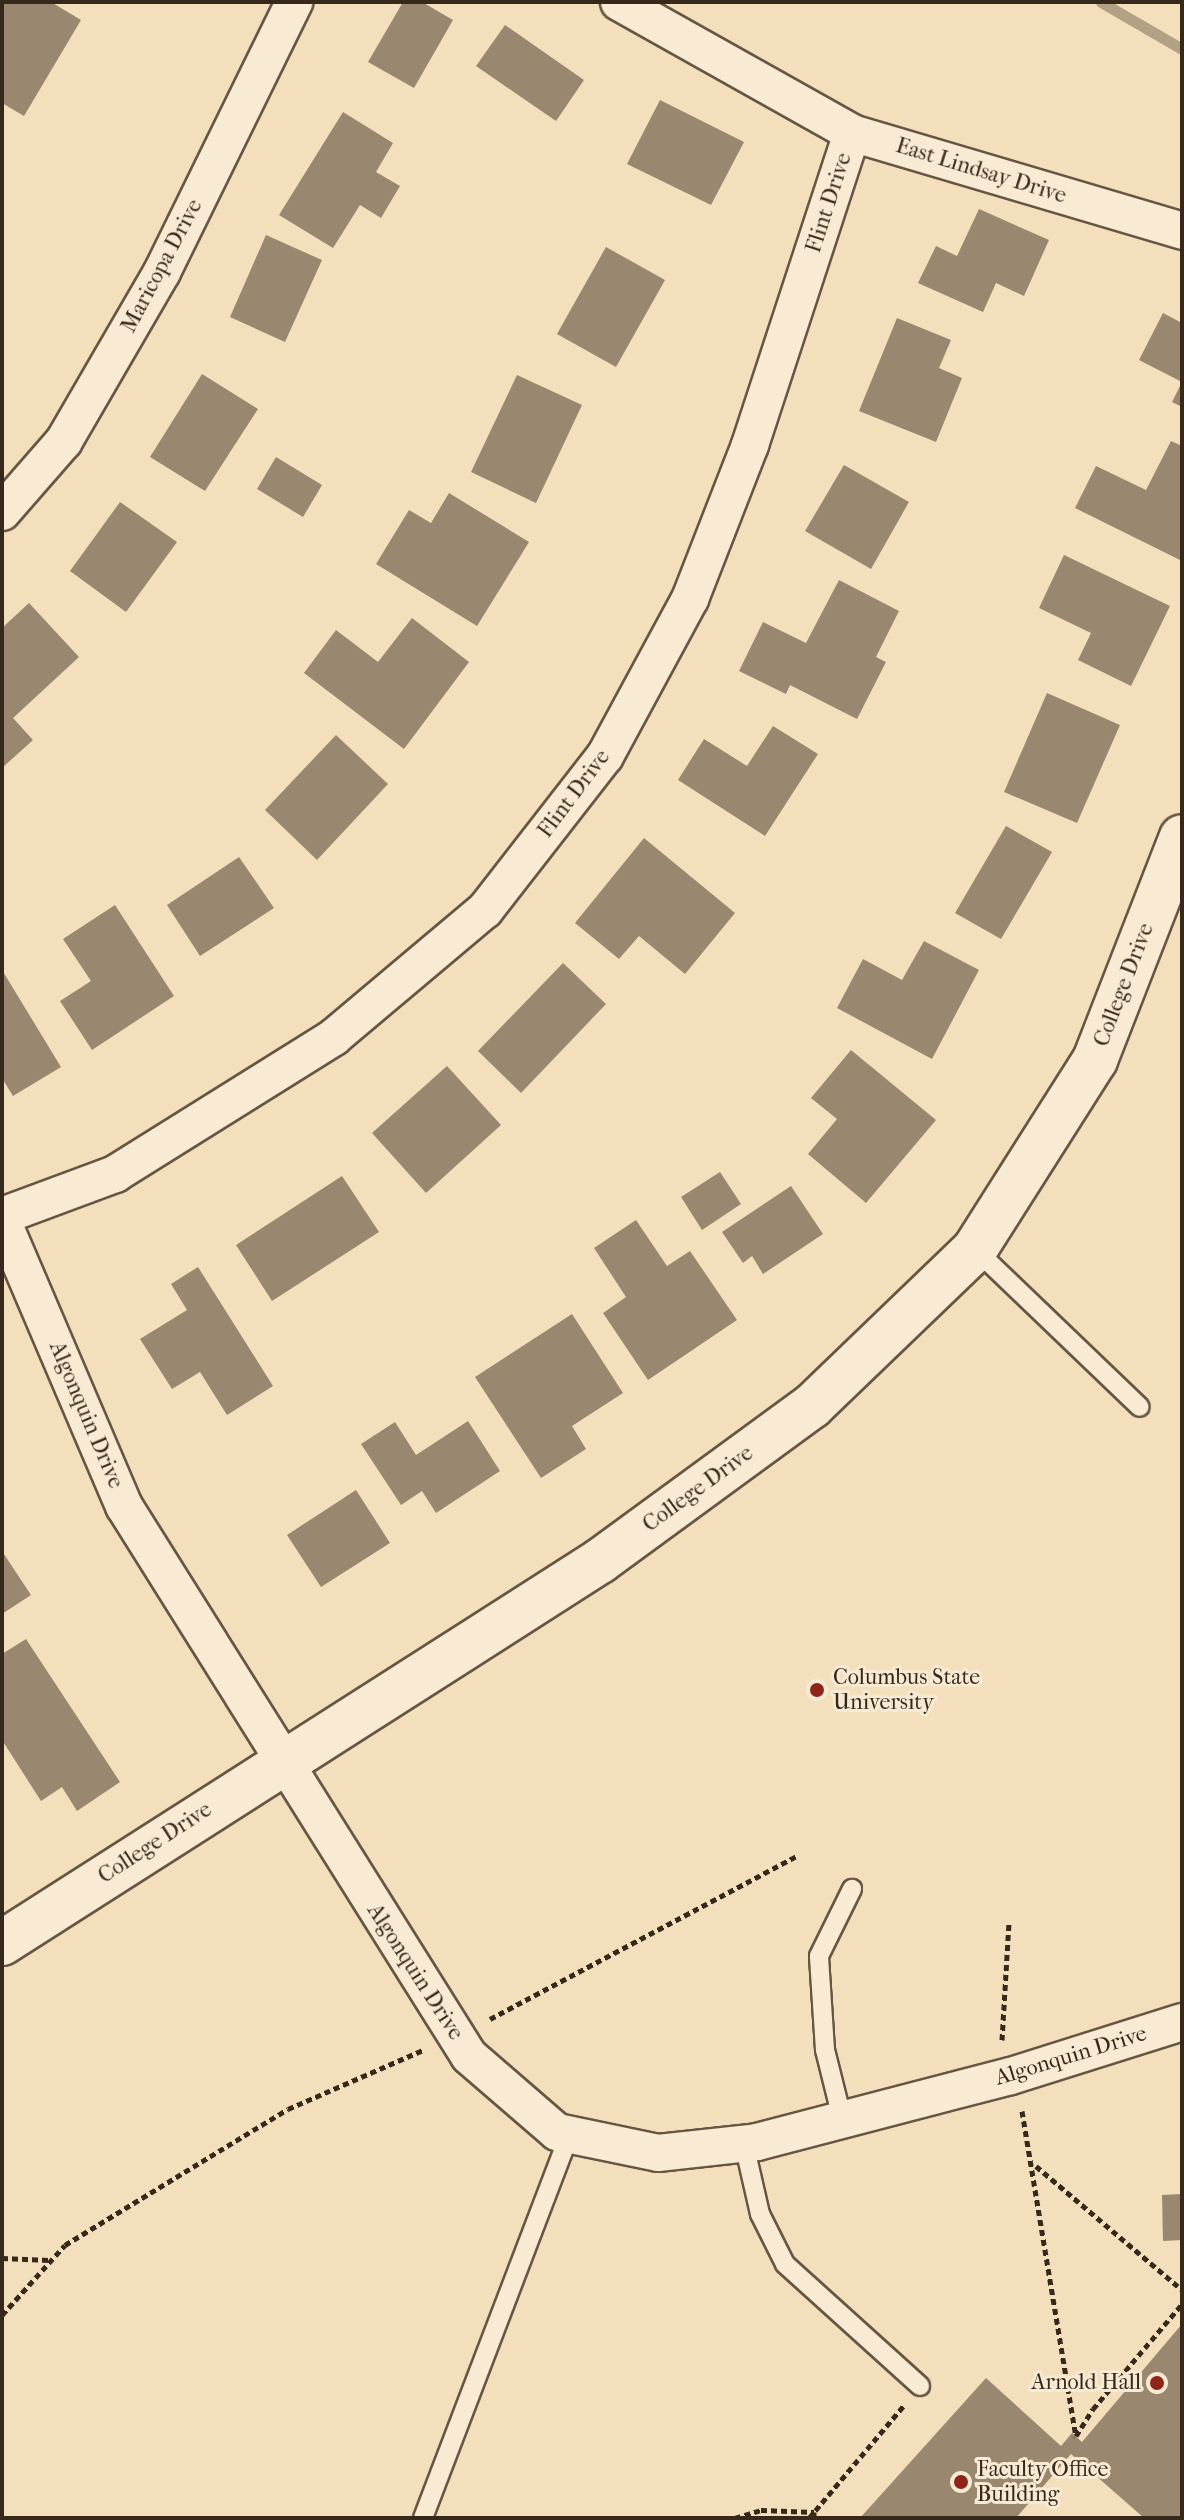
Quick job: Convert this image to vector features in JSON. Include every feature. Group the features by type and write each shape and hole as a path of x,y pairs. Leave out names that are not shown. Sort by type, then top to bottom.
{"street":[{"name":"Maricopa Drive","path":"2,512 64,441 162,272 294,2"},
{"name":"East Lindsay Drive","path":"619,2 852,133 1182,231"},
{"name":"Flint Drive","path":"2,1218 115,1174 334,1037 485,910 605,756 690,599 750,445 852,133"},
{"name":"College Drive","path":"2,1943 600,1561 800,1415 975,1249 1095,1060 1182,837"},
{"name":"Algonquin Drive","path":"2,1218 124,1506 469,2056 557,2132 658,2153 744,2144 1011,2076 1182,2022"}],"lane":[{"path":"975,1249 1140,1407"},
{"path":"842,2118 825,2050 819,1956 852,1889"},
{"path":"423,2518 569,2135"},
{"path":"744,2144 760,2214 785,2264 920,2386"}],"path":[{"path":"2,2315 65,2245 288,2109 456,2036 796,1856"},
{"path":"1009,1921 1001,2008 1011,2076 1035,2165 1076,2437 1093,2409 1182,2304"},
{"path":"1035,2165 1182,2290"},
{"path":"2,2258 50,2260"},
{"path":"735,2518 761,2510 813,2516 920,2386"}],"building":[{"path":"2,2 51,2 81,20 24,116 2,103"},
{"path":"403,2 422,2 453,20 414,88 368,62"},
{"path":"505,25 584,80 556,121 476,66"},
{"path":"660,100 744,142 711,205 627,164"},
{"path":"343,112 393,143 376,172 400,186 381,218 360,205 333,248 279,215"},
{"path":"979,209 1049,240 1024,296 996,283 983,312 918,283 936,246 957,256"},
{"path":"266,235 322,260 285,342 230,317"},
{"path":"606,247 665,280 616,367 557,334"},
{"path":"1163,313 1182,323 1182,382 1139,360"},
{"path":"897,318 951,340 939,368 962,378 936,442 859,411"},
{"path":"202,374 258,409 205,491 150,457"},
{"path":"517,375 582,405 536,503 471,472"},
{"path":"1182,382 1182,407 1172,402"},
{"path":"1171,441 1182,446 1182,561 1075,508 1096,466 1146,490"},
{"path":"276,457 322,485 303,517 257,489"},
{"path":"844,465 909,502 871,569 805,531"},
{"path":"449,493 529,542 477,626 376,564 409,510 431,523"},
{"path":"120,502 177,542 126,612 70,571"},
{"path":"1064,555 1170,606 1131,686 1078,660 1091,633 1039,608"},
{"path":"839,580 899,611 876,657 886,662 857,719 790,685 786,694 739,671 763,622 806,643"},
{"path":"29,603 79,657 13,718 33,740 2,768 2,628"},
{"path":"412,618 469,662 404,749 304,673 336,630 378,662"},
{"path":"1047,693 1120,725 1077,823 1004,792"},
{"path":"773,726 818,754 765,836 678,780 704,739 747,766"},
{"path":"336,735 388,784 317,860 265,810"},
{"path":"1006,826 1052,852 1001,939 955,913"},
{"path":"644,838 735,913 685,974 639,936 619,959 575,923"},
{"path":"239,857 274,908 200,956 167,905"},
{"path":"115,905 174,996 92,1050 60,1001 91,981 63,939"},
{"path":"924,941 979,970 932,1059 837,1008 863,959 902,980"},
{"path":"563,963 606,1004 521,1093 478,1051"},
{"path":"2,970 61,1067 13,1096 2,1078"},
{"path":"851,1050 936,1120 866,1203 808,1154 837,1119 811,1098"},
{"path":"447,1066 501,1125 426,1193 372,1133"},
{"path":"720,1172 741,1204 702,1230 681,1197"},
{"path":"342,1176 379,1232 272,1301 236,1245"},
{"path":"791,1186 823,1234 763,1274 752,1256 743,1263 722,1232"},
{"path":"636,1220 667,1266 690,1251 737,1320 648,1380 603,1313 626,1297 594,1248"},
{"path":"198,1267 273,1386 227,1415 200,1372 172,1389 140,1339 187,1310 171,1284"},
{"path":"572,1314 623,1393 572,1426 586,1449 541,1478 475,1377"},
{"path":"468,1421 500,1471 436,1513 422,1491 401,1505 361,1444 395,1422 416,1455"},
{"path":"356,1490 390,1543 321,1587 287,1535"},
{"path":"2,1551 31,1595 2,1614"},
{"path":"26,1639 120,1782 77,1811 62,1787 41,1801 2,1740 2,1654"},
{"path":"1182,2194 1182,2240 1163,2241 1162,2195"},
{"path":"1182,2324 1182,2518 1144,2518 1071,2454 1016,2518 860,2518 986,2378 1061,2446 1072,2433 1082,2442"}],"waterway":[{"path":"1101,2 1182,49"}],"place":[{"name":"Columbus State University","path":"817,1690"},
{"name":"Arnold Hall","path":"1157,2383"},
{"name":"Faculty Office Building","path":"961,2482"}]}
